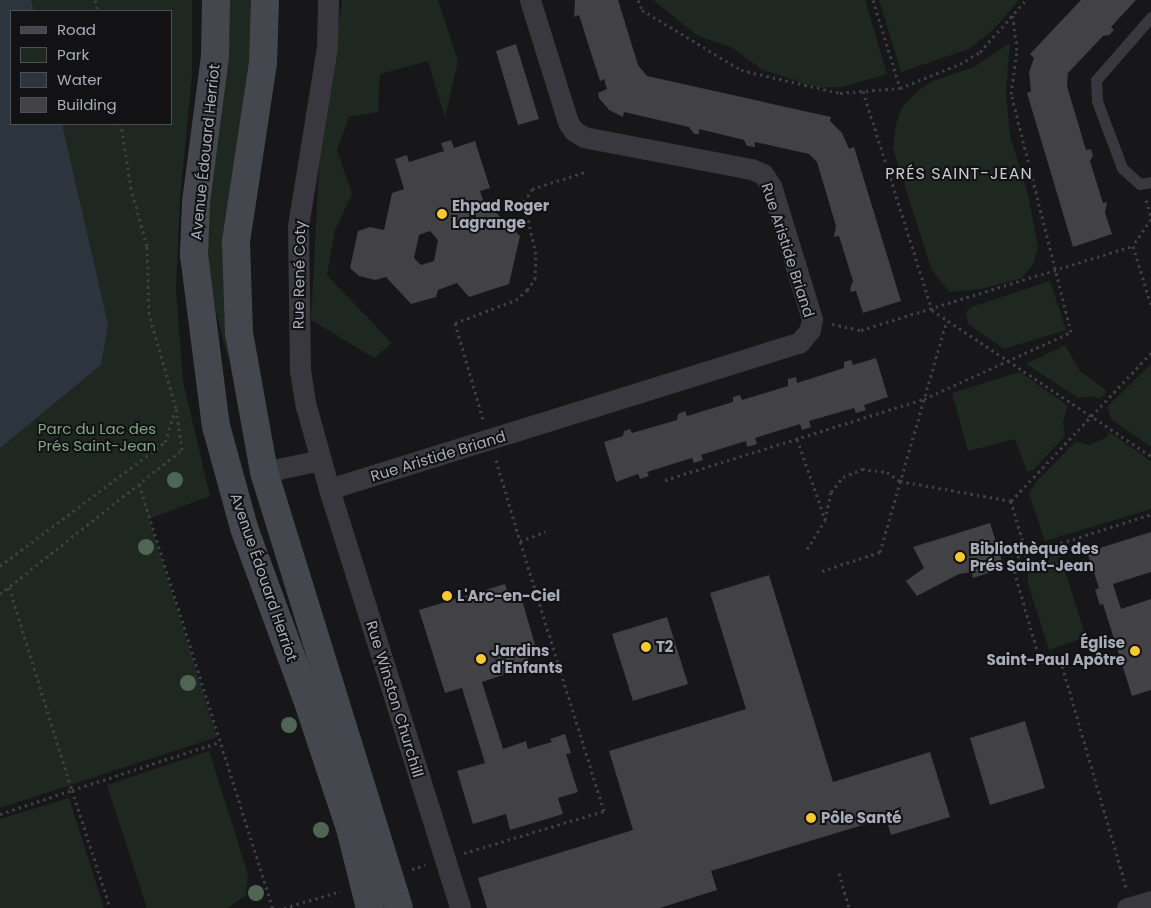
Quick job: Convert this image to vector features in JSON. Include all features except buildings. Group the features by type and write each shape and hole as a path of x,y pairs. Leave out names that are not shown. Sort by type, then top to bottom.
{"main road":[{"name":"Avenue Édouard Herriot","path":"216,0 216,56 196,203 194,255 216,426 244,528 310,709 350,828 374,889 399,908"},
{"name":"Avenue Édouard Herriot","path":"265,0 262,63 236,242 239,333 264,472 374,889"}],"street":[{"name":"Rue René Coty","path":"328,0 326,47 298,228 300,370 329,489"},
{"name":"Rue Aristide Briand","path":"329,489 799,343 810,330 812,319 770,186 763,174 584,137 574,131 568,122 530,0"},
{"path":"264,472 321,460"},
{"name":"Rue Winston Churchill","path":"329,489 460,908"}],"lane":[{"path":"1151,17 1096,80 1098,101 1122,168 1140,184 1151,182"}],"path":[{"path":"638,0 642,10 741,70 840,93 900,88 960,64 980,52 1026,0"},
{"path":"873,0 900,88"},
{"path":"666,480 924,399 1072,332 1011,94 1017,50 1013,14"},
{"path":"864,91 932,310 1151,456"},
{"path":"0,594 182,450 176,408 149,314 147,246 131,189 121,125"},
{"path":"284,908 374,889 445,859 604,811 455,323 516,300 527,290 535,279 536,254 524,202 532,189 585,172"},
{"path":"812,319 862,330 932,310 1133,246 1151,219"},
{"path":"1133,246 1151,304"},
{"path":"822,570 880,552 947,320"},
{"path":"1011,501 1151,353"},
{"path":"0,566 165,442 176,408"},
{"path":"797,439 825,520"},
{"path":"806,549 825,520 831,492 843,477 862,469 888,472 900,481 1011,501"},
{"path":"139,484 273,908"},
{"path":"1011,501 1026,553"},
{"path":"1136,905 1062,665 1040,661 1011,559 1151,514"},
{"path":"520,541 545,532"},
{"path":"9,587 110,908"},
{"path":"0,814 220,742"},
{"path":"839,873 849,908"}],"green space":[{"name":"Parc du Lac des Prés Saint-Jean","path":"0,0 192,0 192,75 180,198 176,291 183,381 210,496 149,519 217,737 0,808"},
{"path":"223,0 258,0 227,252 228,360 204,263"},
{"path":"342,0 438,0 458,61 445,118 428,61 380,74 378,112 349,117 337,150 352,194 335,230 327,275 392,343 374,358 311,320 319,168"},
{"path":"653,0 865,0 887,74 842,87 819,88 763,70 731,47 698,36"},
{"path":"879,0 1019,0 993,30 969,49 901,72"},
{"path":"1010,43 1006,93 1010,136 1028,194 1038,248 1033,264 1022,278 981,289 950,292 932,271 893,149 896,124 902,107 919,90 933,81 974,67"},
{"path":"1050,281 1066,330 1004,349 968,324 966,312 971,307"},
{"path":"1065,345 1080,371 1107,391 1100,399 1091,396 1078,398 1026,364"},
{"path":"1151,364 1151,447 1111,419 1107,407"},
{"path":"1020,372 1067,405 1063,423 1065,436 1033,470 1027,472 1015,439 968,451 952,393"},
{"path":"1109,432 1151,461 1151,509 1045,541 1029,494 1035,483 1076,441 1089,445 1105,438"},
{"path":"1059,552 1086,637 1049,650 1028,584 1028,565"},
{"path":"209,751 248,874 246,895 228,908 147,908 107,785"},
{"path":"69,798 104,908 0,908 0,819"}],"water":[{"path":"0,0 31,0 34,10 10,10 10,125 62,125 108,324 101,365 0,448"}],"place":[{"name":"Ehpad Roger Lagrange","path":"442,214"},
{"name":"Bibliothèque des Prés Saint-Jean","path":"960,557"},
{"name":"L'Arc-en-Ciel","path":"447,596"},
{"name":"T2","path":"646,647"},
{"name":"Église Saint-Paul Apôtre","path":"1135,651"},
{"name":"Jardins d'Enfants","path":"481,659"},
{"name":"Pôle Santé","path":"811,818"}],"district":[{"name":"PRÉS SAINT-JEAN","path":"959,174"}]}
